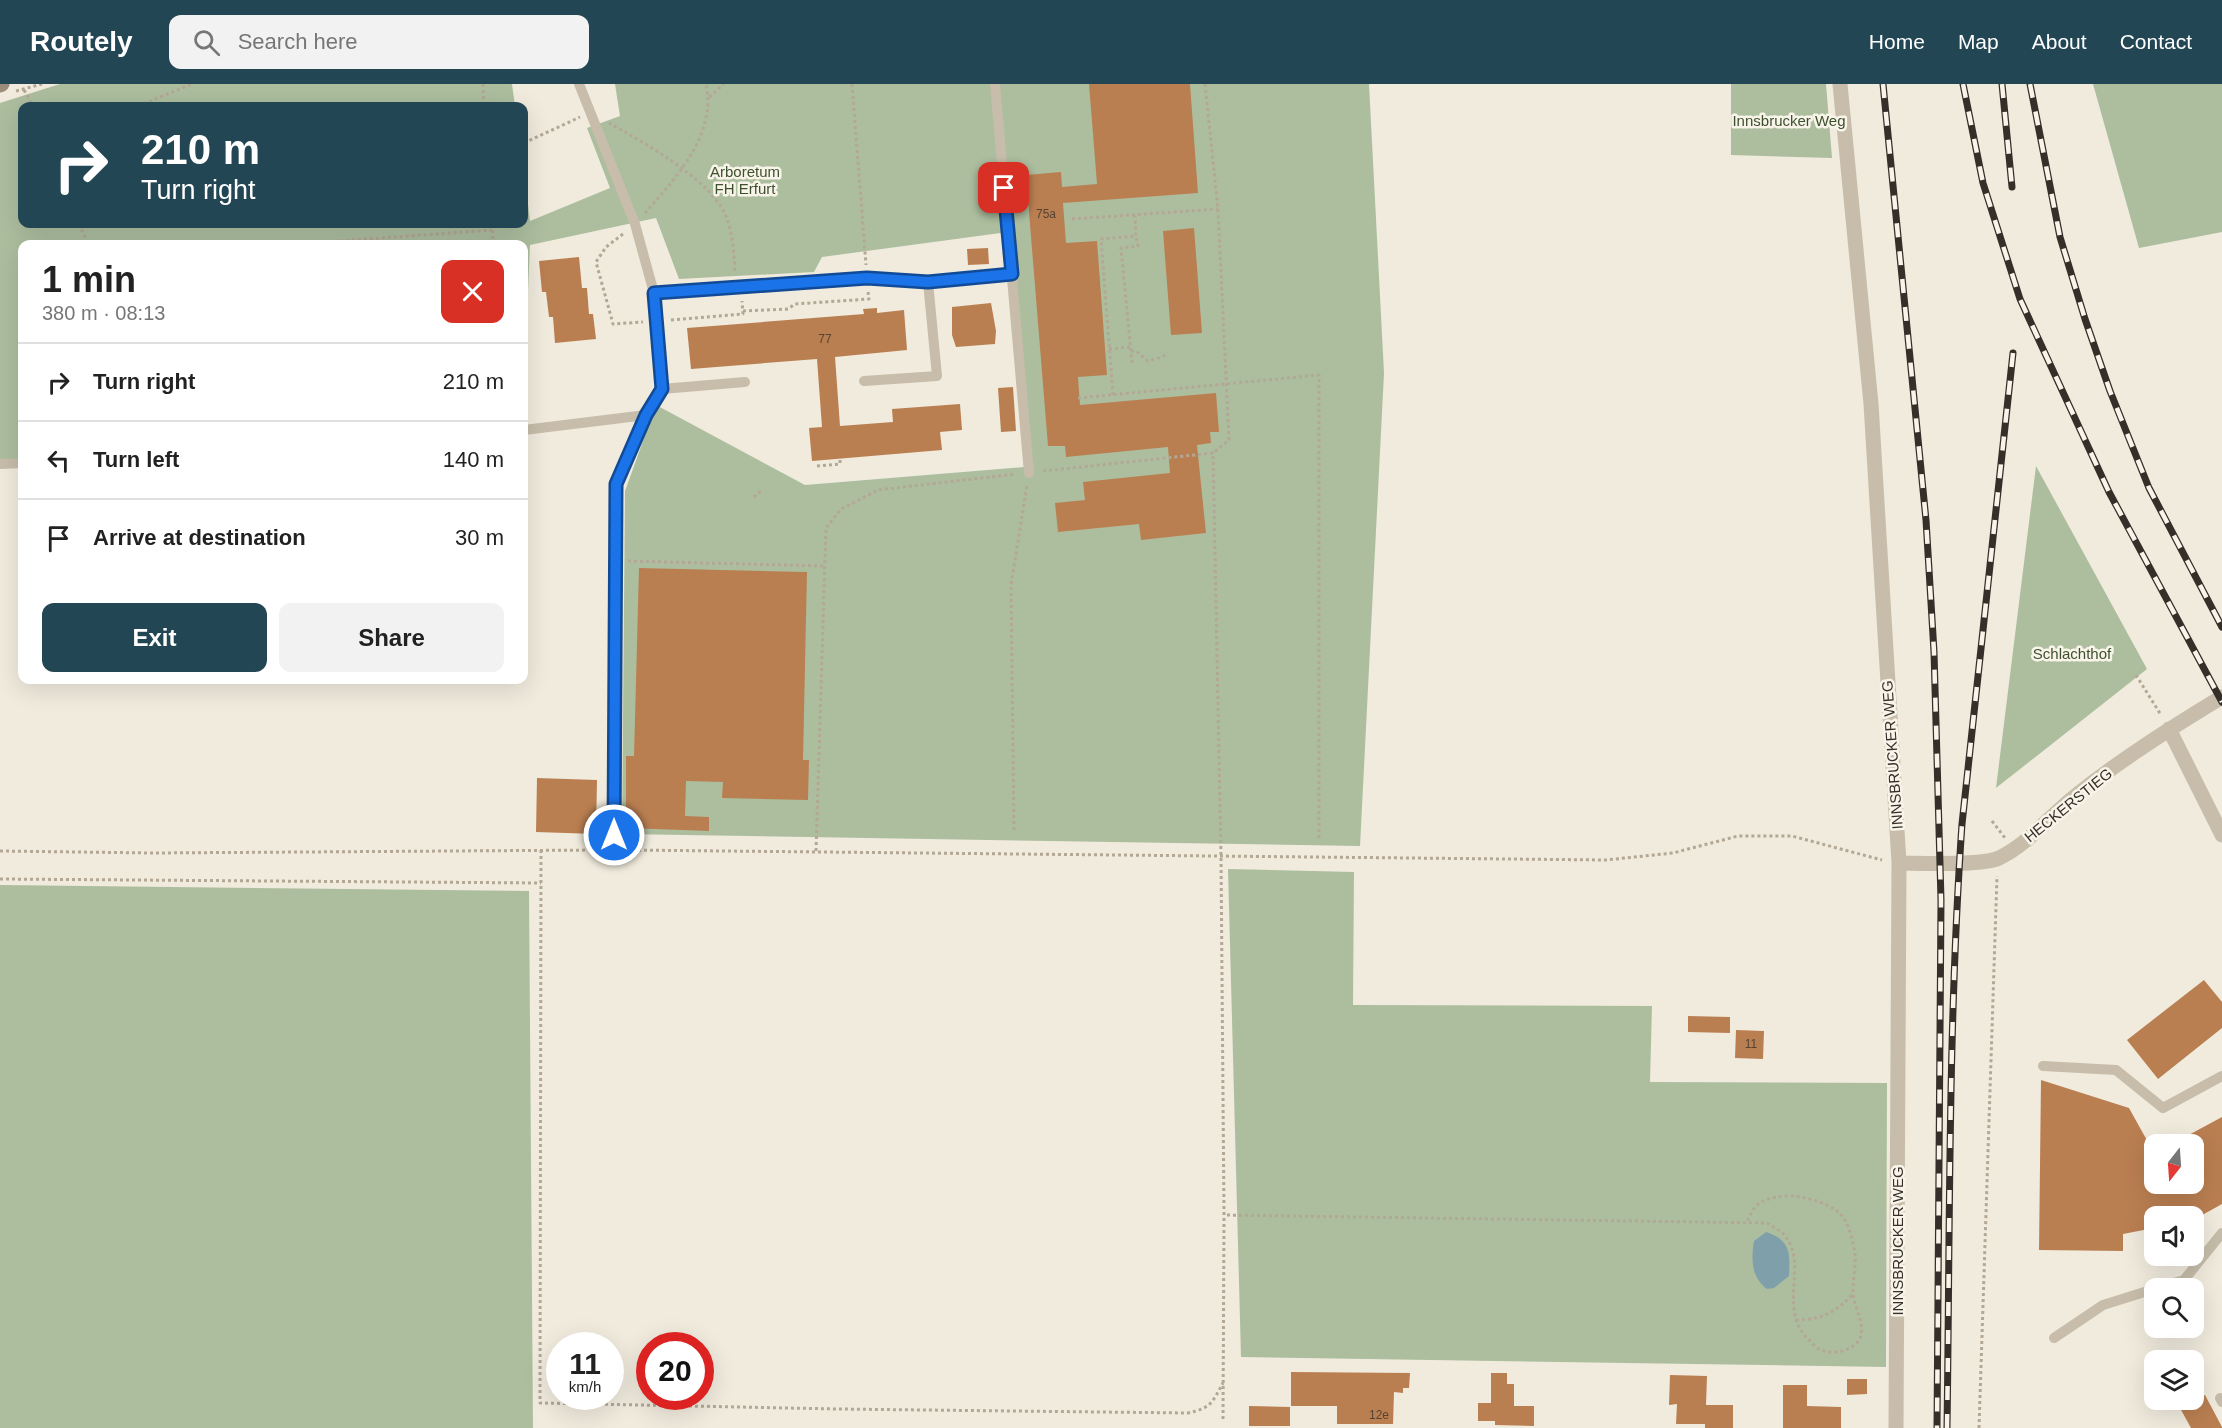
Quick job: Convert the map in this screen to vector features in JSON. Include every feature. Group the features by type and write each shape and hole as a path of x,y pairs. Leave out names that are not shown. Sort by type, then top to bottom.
{"street":[{"name":"INNSBRUCKER WEG","path":"1839,84 1871,404 1899,863 1896,1428"},
{"name":"HECKERSTIEG","path":"1998,860 2073,798 2169,729 2222,697"},
{"path":"2169,729 2222,835"},
{"path":"1899,863 1998,860"}],"lane":[{"path":"579,84 635,224 654,293 662,389 646,415 616,484 614,850"},
{"path":"995,84 1029,473"},
{"path":"654,293 867,278 928,282 1012,274"},
{"path":"864,381 937,376 928,282"},
{"path":"662,389 745,382"},
{"path":"528,430 646,415"},
{"path":"0,464 18,463"},
{"path":"2043,1066 2116,1070 2163,1108 2222,1076"},
{"path":"2186,1278 2222,1233"},
{"path":"2054,1338 2103,1305 2144,1292"}],"path":[{"path":"3,87 24,90 42,84"},
{"path":"148,102 192,84"},
{"path":"483,84 484,102"},
{"path":"709,97 724,84"},
{"path":"656,321 743,314 743,311 788,309 795,304 869,300 852,84"},
{"path":"816,851 826,528 841,509 878,490 1213,453 1229,440 1218,209 1205,84"},
{"path":"24,90 31,102"},
{"path":"528,141 591,112 648,145 710,193 725,214 732,241 743,311"},
{"path":"1072,219 1218,209"},
{"path":"1132,363 1121,248 1138,246 1135,215"},
{"path":"353,240 492,230 493,240"},
{"path":"1113,395 1101,239 1137,236"},
{"path":"1109,349 1130,349 1148,361 1168,353"},
{"path":"1078,398 1319,375 1319,840"},
{"path":"1213,453 1221,855 1224,1215 1222,1419"},
{"path":"817,466 840,464 840,458"},
{"path":"1014,830 1011,585 1029,473"},
{"path":"754,497 762,490"},
{"path":"616,561 824,566"},
{"path":"2136,675 2169,729"},
{"path":"1992,821 2014,848"},
{"path":"0,851 164,853 540,850 816,851 1606,860 1673,853 1738,836 1792,836 1875,858"},
{"path":"540,850 540,1403 1188,1413 1205,1409 1223,1383"},
{"path":"1979,1428 1998,860"},
{"path":"0,879 541,883"},
{"path":"1747,1223 1751,1211 1760,1202 1796,1195 1827,1204 1845,1218 1855,1255 1856,1279 1852,1294 1841,1307 1827,1316 1796,1320"},
{"path":"1224,1215 1767,1223 1785,1236 1794,1256 1792,1299 1796,1320 1804,1335 1819,1349 1837,1353 1853,1347 1860,1339 1862,1320 1852,1294"}],"green space":[{"name":"Arboretum FH Erfurt","path":"60,84 512,84 514,102 18,102 18,228 528,228 528,204 530,221 610,188 587,128 620,116 615,84 1369,84 1384,373 1360,846 622,834 625,491 656,405 805,485 1025,467 1008,232 822,257 814,272 679,279 656,218 530,245 528,290 528,240 18,240 18,460 0,462 0,103"},
{"name":"Innsbrucker Weg","path":"1731,84 1826,84 1832,158 1731,155"},
{"path":"2093,84 2222,84 2222,232 2139,248"},
{"name":"Schlachthof","path":"2036,466 2147,669 1996,788"},
{"path":"1228,869 1354,872 1353,1005 1652,1006 1650,1082 1887,1083 1886,1367 1241,1357"},
{"path":"0,885 529,891 533,1428 0,1428"}],"water":[{"path":"1766,1232 1785,1243 1789,1254 1789,1276 1774,1288 1767,1289 1758,1279 1753,1267 1754,1241"}],"building":[{"path":"1089,84 1190,84 1198,193 1063,203 1066,243 1097,241 1107,375 1078,377 1080,405 1216,393 1219,432 1210,432 1211,443 1197,445 1206,533 1141,540 1139,524 1058,532 1055,503 1085,500 1083,482 1170,473 1168,447 1066,457 1065,446 1048,446 1026,175 1061,172 1062,187 1097,184"},
{"path":"1194,228 1202,333 1171,335 1163,231"},
{"path":"988,248 989,264 968,265 967,249"},
{"path":"579,257 582,288 587,288 589,314 593,314 596,339 555,343 553,317 549,317 546,292 542,292 539,261"},
{"path":"991,303 996,331 995,344 956,347 952,335 952,307"},
{"path":"877,308 877,313 904,310 907,350 835,357 840,426 893,422 892,409 960,404 962,430 940,432 942,450 812,461 809,428 822,427 817,359 691,369 687,328 864,314 863,309"},
{"path":"1013,387 1016,431 1001,432 998,388"},
{"path":"639,568 807,572 803,760 809,760 808,800 722,798 723,782 686,781 685,816 709,817 709,831 626,828 626,756 634,756"},
{"path":"537,778 597,780 596,834 536,832"},
{"path":"2204,980 2222,1002 2222,1028 2158,1079 2127,1040"},
{"path":"1688,1016 1730,1017 1730,1033 1688,1032"},
{"path":"1736,1030 1764,1031 1763,1059 1735,1058"},
{"path":"2041,1080 2129,1108 2144,1135 2144,1194 2204,1194 2204,1134 2191,1134 2222,1117 2222,1204 2204,1214 2204,1206 2144,1206 2144,1230 2123,1234 2123,1251 2039,1250"},
{"path":"1291,1372 1410,1373 1409,1388 1403,1388 1403,1393 1394,1392 1393,1424 1337,1424 1337,1406 1291,1406"},
{"path":"1491,1373 1507,1373 1507,1384 1514,1384 1514,1406 1534,1406 1534,1426 1495,1425 1495,1421 1478,1421 1478,1403 1491,1403"},
{"path":"1670,1375 1707,1376 1706,1405 1733,1405 1733,1428 1705,1428 1705,1424 1676,1424 1677,1404 1669,1405"},
{"path":"1847,1379 1867,1379 1867,1394 1847,1395"},
{"path":"1783,1385 1807,1385 1807,1406 1841,1407 1841,1428 1783,1428"},
{"path":"2204,1396 2222,1428 2191,1428 2181,1410 2204,1410"},
{"path":"1249,1406 1290,1407 1290,1426 1249,1426"}],"railway":[{"path":"1883,84 1926,520 1934,652 1941,900 1937,1428"},
{"path":"1963,84 1983,183 2020,299 2109,492 2222,702"},
{"path":"2002,84 2012,187"},
{"path":"2030,84 2060,237 2110,391 2149,488 2222,627"},
{"path":"1947,1428 1949,1202 1957,899 1962,824 2013,353"}],"route":[{"path":"614,835 616,484 646,415 662,389 654,293 867,278 928,282 1012,274 1004,188"}]}
